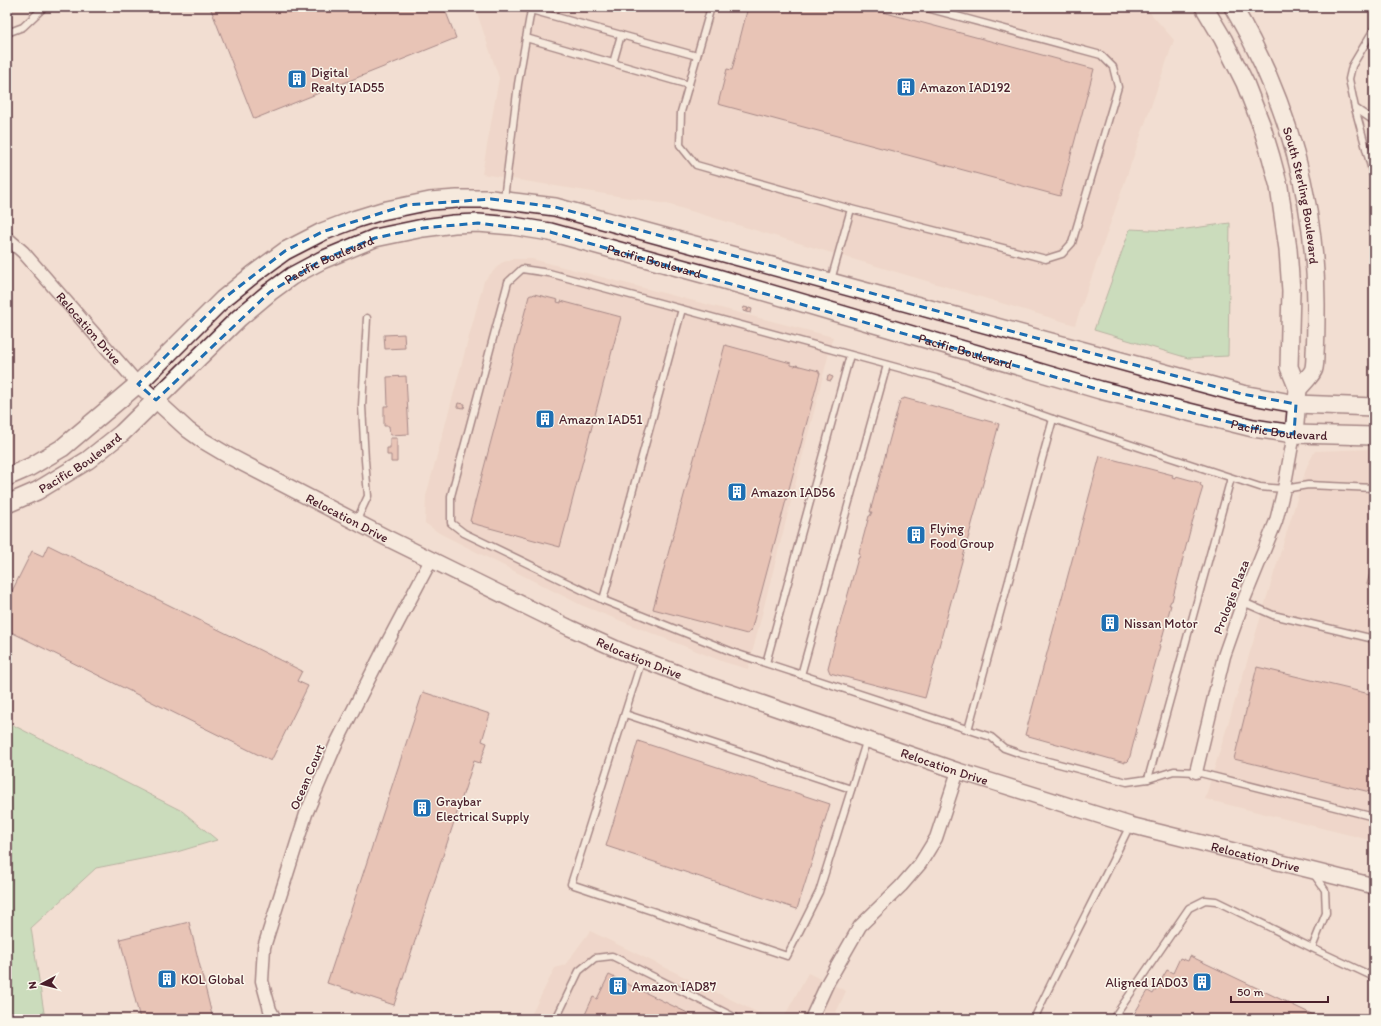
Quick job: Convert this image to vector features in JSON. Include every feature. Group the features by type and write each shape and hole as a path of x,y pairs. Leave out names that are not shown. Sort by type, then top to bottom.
{"main road":[{"name":"South Sterling Boulevard","path":"1204,7 1223,39 1245,83 1261,124 1278,187 1288,249 1291,291 1289,367 1297,397 1294,434"},
{"name":"South Sterling Boulevard","path":"1233,7 1252,39 1277,97 1289,129 1307,201 1316,283 1314,369 1297,397"},
{"name":"Pacific Boulevard","path":"7,477 30,467 62,448 138,384 223,299 285,251 322,232 356,219 406,205 457,199 504,200 555,207 1235,392 1297,397 1374,407"},
{"name":"Pacific Boulevard","path":"7,504 37,491 88,460 122,433 239,318 292,276 322,260 375,238 423,228 454,224 513,226 550,232 714,277 1100,390 1253,428 1294,434 1374,436"}],"street":[{"name":"Relocation Drive","path":"7,238 23,252 138,384 188,430 202,440 229,456 356,522 570,628 703,683 958,771 1130,825 1374,886"},
{"name":"Prologis Plaza","path":"1196,772 1224,656 1243,602 1276,521 1284,489 1294,434"},
{"name":"Ocean Court","path":"275,1019 270,1010 262,981 264,947 306,814 336,744 384,649 432,560"},
{"path":"811,1019 828,982 860,926 901,886 920,864 936,838 958,771"}],"lane":[{"path":"7,33 23,27 42,9 41,7"},
{"path":"709,7 698,56 681,112 680,145 696,165 851,209 1046,259 1062,254 1072,244 1118,86 1113,67 1101,55 923,7"},
{"path":"504,200 518,84 531,10 698,56"},
{"path":"1374,29 1352,66 1349,79 1355,108 1374,178"},
{"path":"613,63 621,35"},
{"path":"526,38 689,85"},
{"path":"1355,108 1374,121"},
{"path":"831,282 851,209"},
{"path":"1374,488 1308,485 1284,489 1260,487 1053,419 936,378 549,273 522,269 508,282 451,496 451,523 464,533 603,600 735,653 992,737 1004,748 1021,754 1127,782 1148,779 1174,771 1196,772 1374,817"},
{"path":"603,600 682,309"},
{"path":"356,522 368,496 362,406 367,318"},
{"path":"766,663 850,355"},
{"path":"801,675 887,365"},
{"path":"968,730 1053,419"},
{"path":"1148,779 1231,478"},
{"path":"1243,602 1273,615 1374,639"},
{"path":"642,659 572,884 787,956 819,892 867,739"},
{"path":"625,714 851,788"},
{"path":"1034,1019 1074,935 1098,891 1130,825"},
{"path":"1311,870 1324,890 1326,913 1312,948"},
{"path":"1114,1019 1189,908 1205,900 1216,901 1374,977"},
{"path":"556,1019 579,971 595,958 612,956 738,1019"}],"highlighted area":[{"path":"491,199 555,207 1242,394 1296,404 1294,434 1253,428 1100,390 550,232 478,223 423,228 375,238 322,260 270,292 156,400 138,384 223,299 285,251 322,232 406,205"}],"shaded area":[{"path":"475,7 1145,7 1174,40 1075,325 667,204 482,174 499,78"},
{"path":"512,259 532,259 833,337 748,669 724,662 581,605 439,533 425,523 426,496 484,281 501,263"},
{"path":"1374,449 1374,841 1205,799 1307,466 1315,451"},
{"path":"590,931 771,1019 529,1019 555,968 565,965"},
{"path":"808,973 846,991 833,1019 783,1019"}],"green space":[{"path":"1230,223 1228,356 1188,358 1094,330 1130,229 1172,231"},
{"path":"7,722 182,811 217,840 177,852 96,868 31,928 45,1019 7,1019"}],"building":[{"name":"Digital Realty IAD55","path":"210,7 444,7 456,38 254,119"},
{"name":"Amazon IAD192","path":"748,7 864,7 1094,69 1060,196 718,104 727,69 732,70"},
{"name":"Amazon IAD51","path":"534,294 558,300 557,302 561,303 561,301 621,317 560,547 471,523 472,522 470,521 529,296"},
{"path":"744,307 748,308 746,312 743,311"},
{"path":"749,308 752,309 751,313 747,312"},
{"path":"404,334 405,348 385,349 384,335"},
{"name":"Amazon IAD56","path":"725,345 791,363 791,365 819,371 820,373 751,631 747,634 653,609"},
{"path":"828,375 833,377 831,381 827,380"},
{"path":"406,376 409,434 390,435 389,426 384,426 384,406 388,406 387,377"},
{"name":"Flying Food Group","path":"904,398 999,424 925,698 830,673 828,668 859,558 869,516 872,512 870,512 900,401"},
{"path":"458,403 465,404 464,408 457,407"},
{"path":"390,438 397,438 397,462 391,462 391,455 387,455 387,448 390,448"},
{"name":"Nissan Motor","path":"1100,456 1173,475 1172,477 1176,478 1176,476 1201,483 1200,485 1203,487 1172,601 1169,605 1171,605 1137,725 1129,760 1127,762 1125,761 1125,763 1025,735"},
{"path":"48,545 302,671 297,681 308,686 271,761 7,630 7,601 32,551 43,556"},
{"path":"1374,557 1374,586 1367,584"},
{"path":"1257,667 1374,695 1374,793 1234,759"},
{"name":"Graybar Electrical Supply","path":"423,692 490,714 482,741 487,743 480,763 474,761 394,1005 327,983"},
{"path":"638,741 830,804 797,909 606,846"},
{"name":"KOL Global","path":"189,922 213,1019 140,1019 120,939"},
{"name":"Aligned IAD03","path":"1190,956 1322,1019 1131,1019 1148,991 1153,994 1167,970 1173,973 1180,958 1188,961"},
{"name":"Amazon IAD87","path":"609,975 700,1019 583,1019 593,997 597,999"}],"place":[{"name":"Digital Realty IAD55","path":"297,79"},
{"name":"Amazon IAD192","path":"906,87"},
{"name":"Amazon IAD51","path":"545,419"},
{"name":"Amazon IAD56","path":"737,492"},
{"name":"Flying Food Group","path":"916,535"},
{"name":"Nissan Motor","path":"1110,623"},
{"name":"Graybar Electrical Supply","path":"422,808"},
{"name":"KOL Global","path":"167,979"},
{"name":"Aligned IAD03","path":"1202,982"},
{"name":"Amazon IAD87","path":"618,986"}]}
